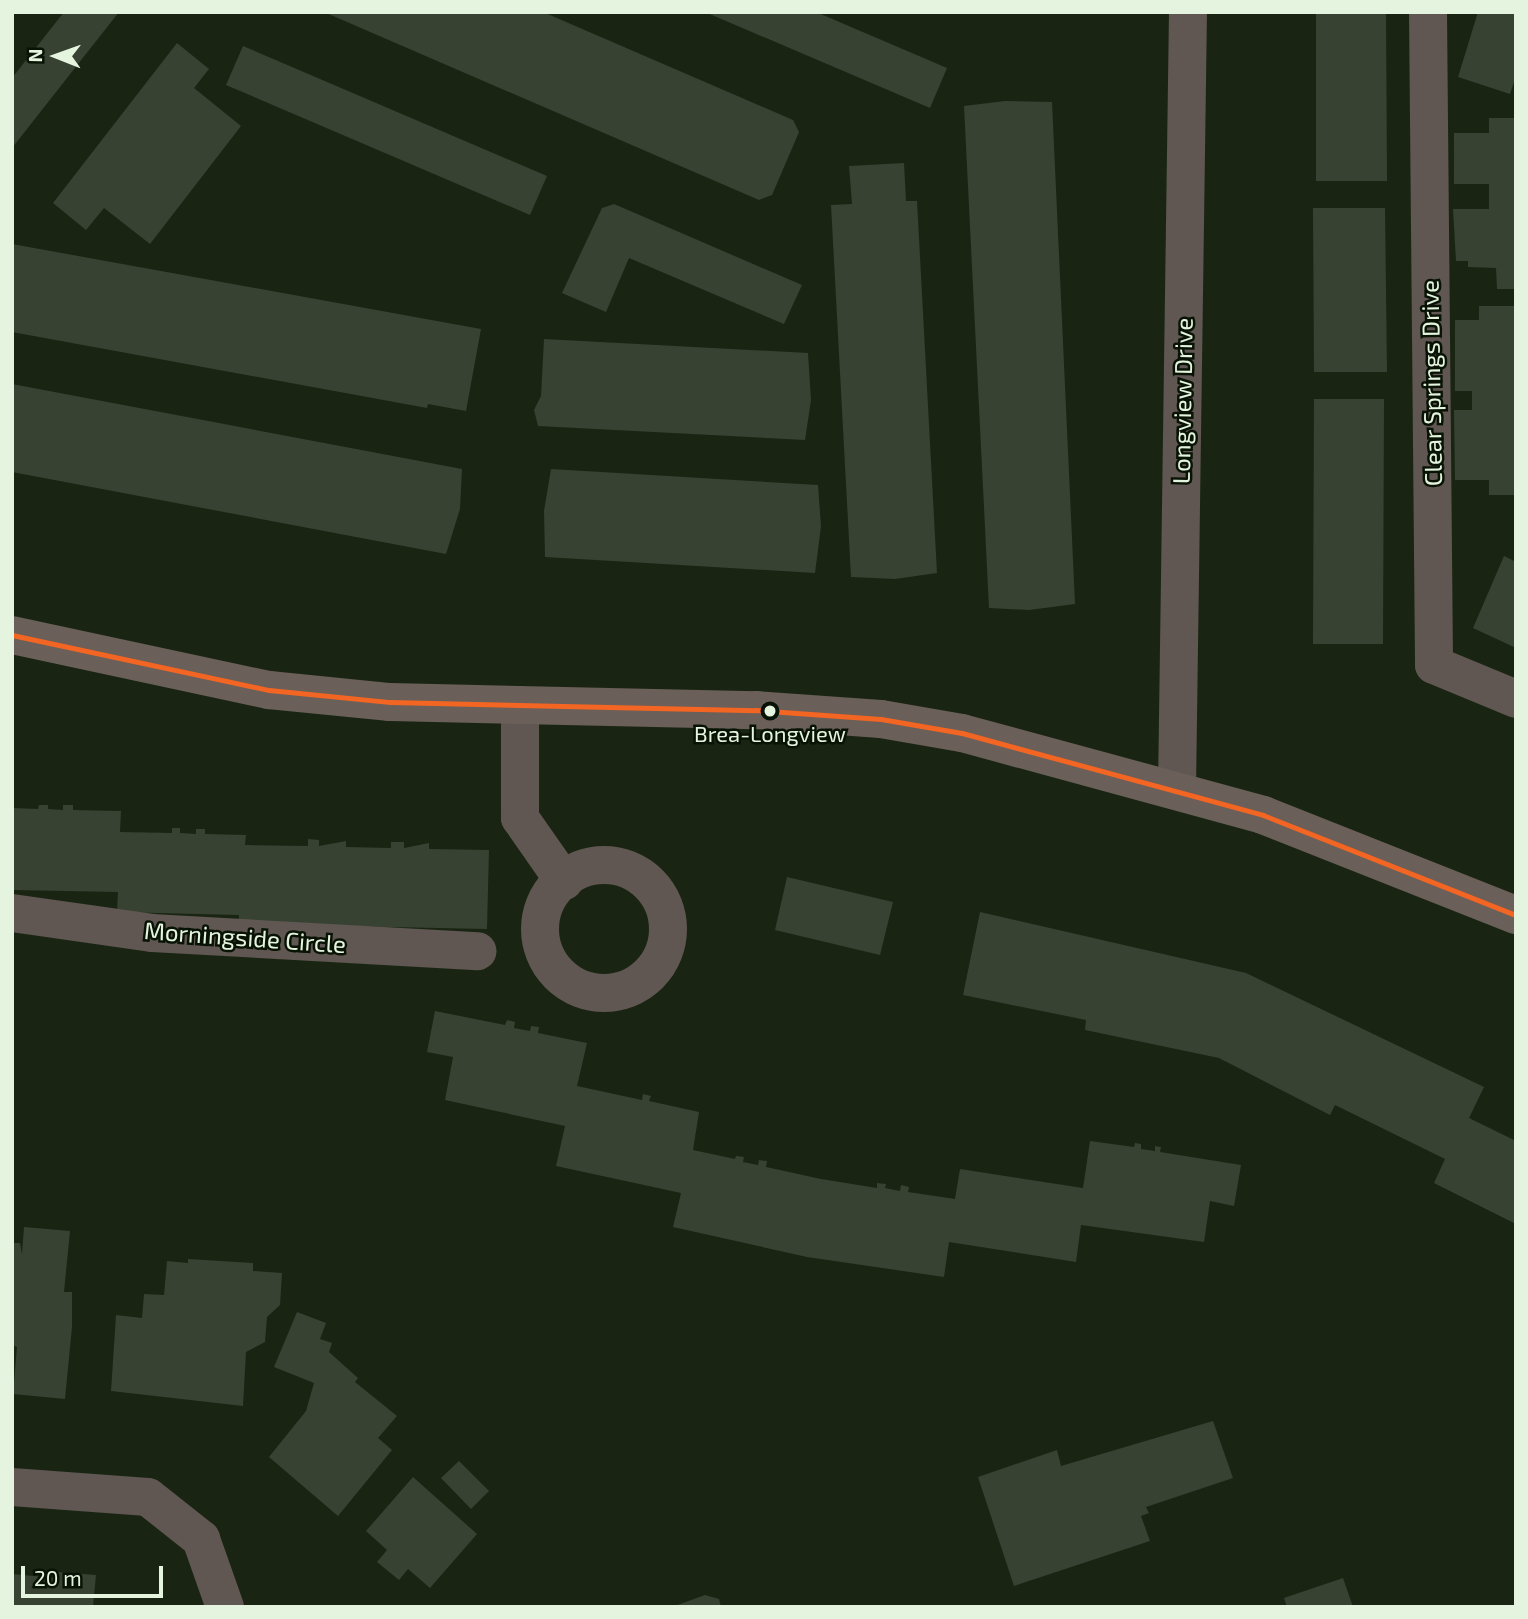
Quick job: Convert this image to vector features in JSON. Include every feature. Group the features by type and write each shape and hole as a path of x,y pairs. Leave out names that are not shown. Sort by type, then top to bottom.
{"main road":[{"path":"12,635 268,690 390,702 756,710 881,719 962,733 1177,789 1263,815 1516,915"}],"street":[{"name":"Clear Springs Drive","path":"1428,12 1434,665 1516,699"},
{"name":"Longview Drive","path":"1177,789 1187,13"},
{"path":"520,705 520,818 564,881"},
{"name":"Morningside Circle","path":"12,913 152,933 478,951"},
{"path":"12,1487 148,1497 201,1539 225,1607"}],"building":[{"path":"64,12 119,12 12,148 12,78"},
{"path":"324,12 543,12 793,120 799,132 772,195 759,200"},
{"path":"705,12 816,12 947,68 930,108"},
{"path":"1316,12 1386,12 1387,181 1316,181"},
{"path":"1478,12 1516,12 1516,76 1510,94 1458,77"},
{"path":"177,43 209,69 194,88 241,126 150,244 104,208 86,230 53,203"},
{"path":"243,46 547,176 530,215 226,85"},
{"path":"1005,101 1052,102 1075,604 1029,610 989,608 964,106"},
{"path":"1489,118 1516,118 1516,289 1497,289 1496,268 1468,267 1468,261 1456,261 1453,209 1489,209 1489,184 1454,184 1454,133 1489,133"},
{"path":"904,163 906,201 917,201 937,573 895,579 851,577 831,205 852,204 849,166"},
{"path":"614,204 802,285 784,324 629,258 606,312 562,293 602,208"},
{"path":"1313,208 1385,208 1387,372 1314,372"},
{"path":"12,244 481,329 466,411 428,404 427,408 12,332"},
{"path":"1479,306 1516,306 1516,495 1489,495 1489,480 1455,480 1454,410 1472,410 1472,391 1455,391 1455,320 1479,320"},
{"path":"544,339 808,353 811,400 805,440 538,426 534,410 541,396"},
{"path":"12,384 462,469 460,509 446,554 12,472"},
{"path":"1314,399 1384,399 1383,644 1313,644"},
{"path":"551,469 818,485 821,526 815,573 545,557 544,511"},
{"path":"1504,556 1516,562 1516,648 1473,628"},
{"path":"39,805 48,805 48,809 63,810 63,805 73,805 73,810 121,811 120,832 172,833 172,828 180,828 180,833 196,834 196,829 205,829 205,834 246,835 245,845 308,846 308,839 319,840 319,846 346,841 346,847 391,848 391,842 404,842 404,848 429,843 429,849 489,850 487,929 239,924 239,915 117,912 118,892 12,890 12,808 38,809"},
{"path":"787,877 893,902 880,955 775,930"},
{"path":"980,912 1246,973 1484,1087 1469,1118 1516,1141 1516,1224 1434,1183 1445,1159 1335,1105 1330,1115 1219,1058 1085,1030 1086,1020 963,995"},
{"path":"435,1011 505,1025 507,1020 515,1022 514,1028 530,1031 531,1026 539,1027 538,1033 587,1043 577,1086 642,1100 643,1094 651,1096 649,1101 699,1112 693,1150 735,1159 736,1156 744,1157 743,1162 758,1165 759,1160 767,1161 766,1167 821,1179 877,1188 877,1183 886,1184 885,1188 900,1191 901,1185 909,1187 908,1192 955,1199 960,1169 1083,1188 1090,1141 1134,1147 1135,1143 1141,1144 1141,1149 1155,1151 1155,1146 1161,1147 1160,1152 1241,1165 1234,1206 1210,1201 1204,1242 1081,1225 1076,1262 949,1242 944,1277 807,1257 673,1227 681,1193 556,1166 565,1126 445,1100 453,1057 427,1052"},
{"path":"24,1227 70,1231 64,1292 72,1292 72,1327 65,1399 13,1394 17,1347 12,1345 12,1243 20,1243 22,1254"},
{"path":"188,1259 253,1263 253,1271 282,1273 280,1305 267,1317 265,1342 246,1352 243,1406 111,1391 116,1315 142,1318 144,1294 164,1295 167,1261 188,1263"},
{"path":"297,1312 326,1323 320,1339 332,1343 329,1352 358,1378 355,1382 397,1416 378,1438 392,1450 338,1516 269,1457 306,1411 314,1383 274,1367"},
{"path":"1213,1421 1233,1478 1146,1507 1149,1513 1141,1516 1150,1541 1014,1586 978,1477 1057,1450 1061,1466"},
{"path":"459,1461 489,1491 471,1509 441,1478"},
{"path":"413,1477 477,1534 430,1588 408,1569 399,1580 377,1562 387,1550 366,1531"},
{"path":"57,1572 96,1575 93,1607 12,1607 12,1574 56,1578"},
{"path":"1343,1578 1353,1607 1287,1607 1284,1598"},
{"path":"705,1595 719,1599 721,1607 672,1607"}],"transit line":[{"path":"12,635 269,690 390,702 756,710 881,719 962,733 1263,815 1516,915"}],"place":[{"name":"Brea-Longview","path":"770,711"}]}
